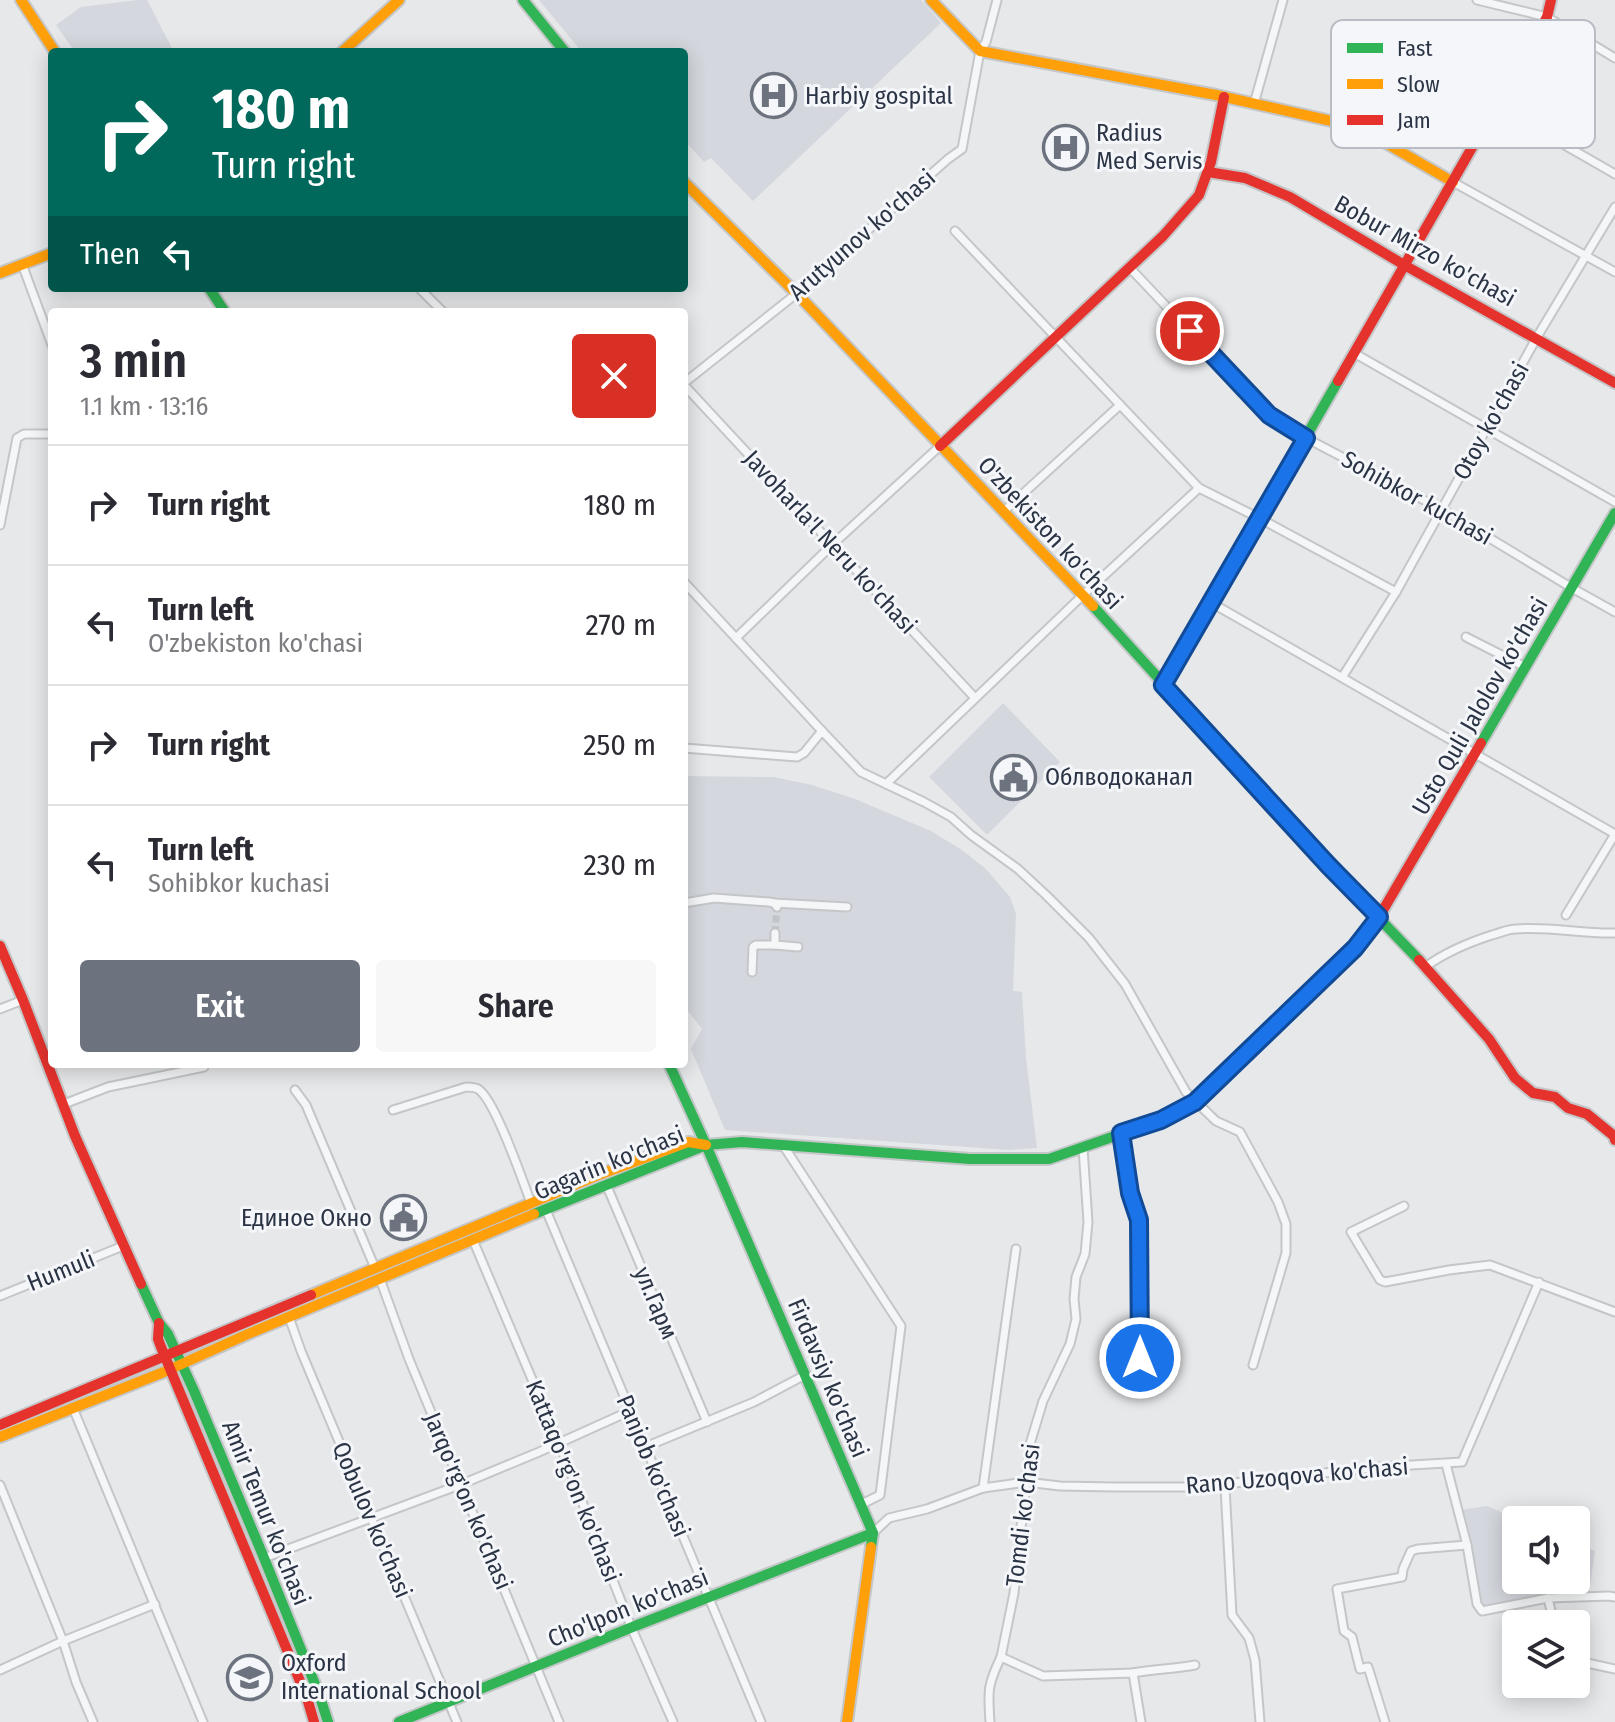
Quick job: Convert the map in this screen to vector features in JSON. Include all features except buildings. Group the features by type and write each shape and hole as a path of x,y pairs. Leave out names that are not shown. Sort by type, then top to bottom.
{"main road":[{"path":"21,0 52,48"},
{"path":"346,48 399,0"},
{"path":"523,0 562,48"},
{"path":"931,0 980,51 1224,97 1331,121"},
{"path":"1545,20 1551,0"},
{"path":"940,446 1130,268 1199,195 1208,172 1224,97"},
{"path":"1394,148 1453,182"},
{"path":"1163,685 1472,148"},
{"name":"Bobur Mirzo ko'chasi","path":"1208,172 1251,180 1284,194 1615,383"},
{"name":"O'zbekiston ko'chasi","path":"688,186 796,294 1083,595 1425,967 1489,1039 1515,1078 1533,1093 1555,1097 1568,1108 1587,1114 1615,1137"},
{"path":"0,273 48,254"},
{"name":"Usto Quli Jalolov ko'chasi","path":"706,1145 742,1142 970,1159 1049,1159 1161,1120 1195,1102 1355,948 1379,917 1615,513"},
{"name":"Amir Temur ko'chasi","path":"0,946 48,1063"},
{"name":"Amir Temur ko'chasi","path":"50,1068 75,1136 123,1246 159,1323 177,1352 264,1558 328,1722"},
{"name":"Firdavsiy ko'chasi","path":"671,1068 873,1533"},
{"name":"Gagarin ko'chasi","path":"0,1425 601,1174 688,1142 706,1145"},
{"name":"Gagarin ko'chasi","path":"0,1437 706,1145"},
{"name":"Amir Temur ko'chasi","path":"159,1323 158,1339 307,1698 314,1722"},
{"path":"847,1722 873,1533"},
{"name":"Cho'lpon ko'chasi","path":"399,1722 707,1596 873,1533"}],"street":[{"name":"Arutyunov ko'chasi","path":"688,381 796,294 962,149 980,51 986,42 997,0"},
{"path":"1254,104 1283,0"},
{"path":"1477,0 1552,20"},
{"path":"1595,46 1615,58"},
{"path":"1570,148 1615,174"},
{"path":"1453,182 1615,272"},
{"name":"Otoy ko'chasi","path":"1343,676 1396,592 1537,337 1615,207"},
{"path":"955,231 1199,488 1396,592"},
{"path":"22,264 48,334"},
{"name":"Sohibkor kuchasi","path":"1130,268 1269,415 1306,438 1443,510 1615,612"},
{"path":"423,292 439,308"},
{"path":"1354,353 1615,502"},
{"name":"Javoharla'l Neru ko'chasi","path":"688,388 975,698"},
{"path":"1003,512 1120,405"},
{"path":"0,525 17,438 24,434 48,434"},
{"path":"736,638 940,446"},
{"path":"886,784 1199,488"},
{"path":"688,586 861,772 951,817 1018,869 1089,938 1125,984 1180,1084 1216,1121 1240,1132 1278,1202 1286,1224 1286,1253 1253,1365"},
{"path":"1210,602 1615,834 1566,915"},
{"path":"1466,637 1525,667"},
{"path":"688,748 797,757 822,731"},
{"path":"688,902 714,898 776,905 847,907"},
{"path":"1425,967 1465,943 1516,928 1615,933"},
{"path":"775,933 775,945"},
{"path":"752,972 753,947 756,945 798,947"},
{"path":"0,1009 23,1000"},
{"path":"64,1104 108,1087 199,1068"},
{"path":"393,1110 466,1087 477,1089 485,1097 510,1147 531,1203"},
{"path":"295,1090 306,1105 375,1268"},
{"path":"1121,1133 1130,1193 1139,1220 1140,1358"},
{"path":"783,1145 901,1326 880,1495 860,1505"},
{"name":"Tomdi ko'chasi","path":"990,1722 987,1700 990,1679 1001,1657 1014,1593 1030,1444 1043,1401 1070,1344 1076,1319 1076,1277 1085,1254 1088,1222 1083,1148"},
{"name":"ул.Гарм","path":"606,1184 707,1422"},
{"path":"1404,1206 1351,1232 1380,1280 1385,1282 1490,1265 1615,1312"},
{"name":"Panjob ko'chasi","path":"546,1210 761,1722"},
{"name":"Kattaqo'rg'on ko'chasi","path":"473,1240 673,1722"},
{"name":"Humuli","path":"0,1296 123,1246"},
{"path":"983,1488 1016,1249"},
{"name":"Jarqo'rg'on ko'chasi","path":"380,1279 409,1359 559,1722"},
{"path":"1539,1282 1462,1462 1446,1464 1467,1545 1477,1604 1482,1611 1548,1598 1615,1597"},
{"name":"Qobulov ko'chasi","path":"289,1317 457,1722"},
{"path":"645,1447 754,1402 805,1375"},
{"path":"73,1408 203,1722"},
{"path":"264,1558 462,1484 630,1411"},
{"name":"Rano Uzoqova ko'chasi","path":"873,1533 889,1518 927,1509 983,1488 1026,1482 1060,1486 1225,1487 1379,1467 1446,1464"},
{"path":"0,1485 93,1722"},
{"path":"1225,1487 1232,1615 1249,1638 1255,1660 1260,1722"},
{"path":"1385,1722 1368,1667 1360,1669 1352,1637 1344,1631 1337,1589 1402,1577 1411,1551 1467,1545"},
{"path":"1548,1598 1551,1610"},
{"path":"0,1670 155,1604"},
{"path":"1001,1657 1043,1676 1133,1673 1195,1665"},
{"path":"1590,1664 1615,1669"},
{"path":"1133,1673 1141,1722"}],"shaded area":[{"path":"147,0 172,48 72,48 56,25 81,7"},
{"name":"Harbiy gospital","path":"539,0 921,0 941,23 753,201 711,158 704,162 688,144 688,48 579,48"},
{"path":"1003,703 1060,762 987,835 929,777"},
{"path":"688,776 773,777 855,799 931,831 962,850 986,869 1010,897 1016,914 1013,991 1022,992 1037,1148 1009,1150 725,1130 691,1049 702,1029 688,1011"},
{"path":"1487,1506 1502,1512 1502,1594 1548,1594 1481,1606 1460,1510"},
{"path":"1590,1549 1595,1551 1590,1586"}],"tunnel":[{"path":"775,933 777,907"}],"traffic: fast":[{"path":"523,0 562,48"},
{"path":"212,292 222,308"},
{"path":"1163,685 1338,381"},
{"path":"1481,743 1615,513"},
{"path":"1093,606 1328,865 1419,960"},
{"path":"671,1068 873,1533 871,1547"},
{"path":"534,1214 706,1145 742,1142 970,1159 1049,1159 1161,1120 1197,1100"},
{"path":"141,1284 194,1391 328,1722"},
{"path":"399,1722 873,1533"}],"traffic: slow":[{"path":"21,0 52,48"},
{"path":"346,48 399,0"},
{"path":"931,0 980,51 1216,95 1331,121"},
{"path":"1394,148 1453,182"},
{"path":"688,186 802,299 1093,606"},
{"path":"0,273 48,255"},
{"path":"311,1295 601,1174 688,1142 706,1145"},
{"path":"0,1437 164,1372 534,1214"},
{"path":"847,1722 871,1547"}],"traffic: jam":[{"path":"1545,20 1551,0"},
{"path":"940,446 1163,236 1199,195 1211,162 1224,97"},
{"path":"1338,381 1472,148"},
{"path":"1208,172 1245,178 1290,197 1615,383"},
{"path":"1197,1100 1355,948 1379,917 1481,743"},
{"path":"0,946 48,1065"},
{"path":"1419,960 1489,1039 1515,1078 1533,1093 1555,1097 1568,1108 1587,1114 1615,1140"},
{"path":"49,1068 75,1136 141,1284"},
{"path":"0,1425 311,1295"},
{"path":"159,1323 161,1347 307,1698 314,1722"}],"place":[{"name":"Harbiy gospital","path":"774,96"},
{"name":"Radius Med Servis","path":"1065,147"},
{"name":"Облводоканал","path":"1014,777"},
{"name":"Единое Окно","path":"403,1218"},
{"name":"Oxford International School","path":"250,1677"}],"route":[{"path":"1140,1358 1139,1220 1130,1193 1121,1133 1161,1120 1195,1102 1355,948 1379,917 1163,685 1306,438 1269,415 1190,331"}]}
